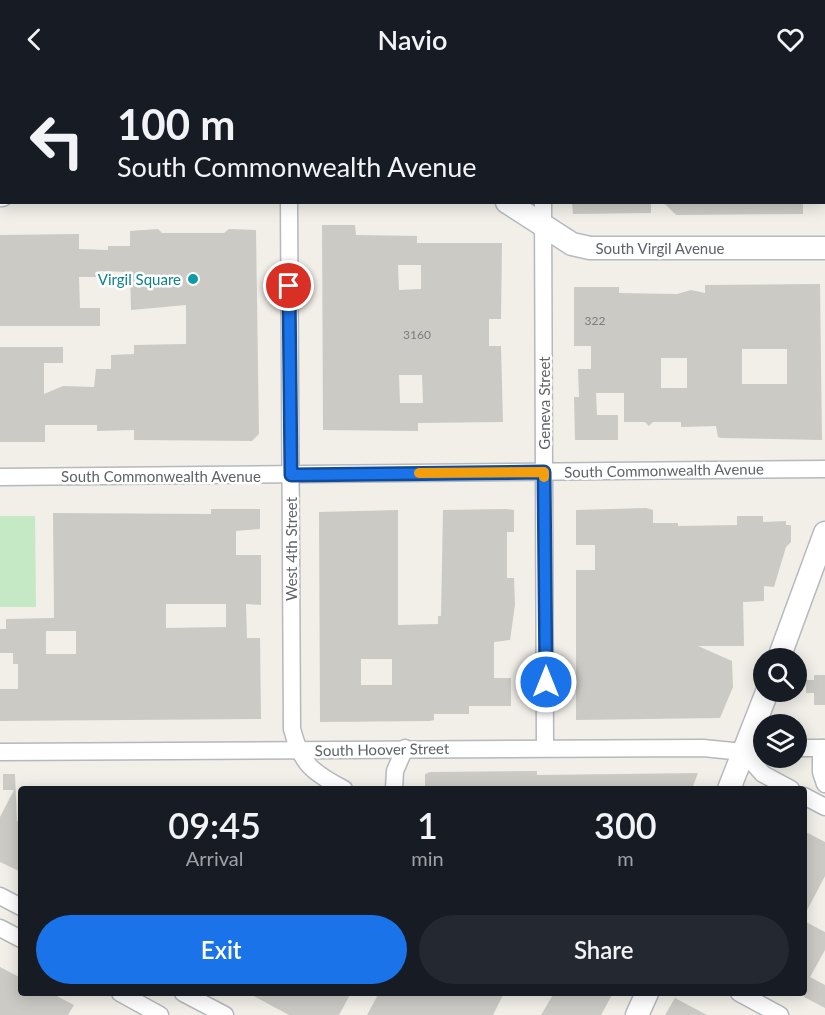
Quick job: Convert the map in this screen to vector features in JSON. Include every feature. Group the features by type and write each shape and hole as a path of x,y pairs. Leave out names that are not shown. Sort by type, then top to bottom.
{"main road":[{"name":"South Virgil Avenue","path":"510,204 572,243 605,249 825,248"},
{"path":"784,648 825,533"},
{"path":"731,786 753,751"},
{"path":"637,1015 646,996"}],"street":[{"name":"West 4th Street","path":"289,204 292,729 298,750"},
{"name":"Geneva Street","path":"543,204 545,748"},
{"name":"South Commonwealth Avenue","path":"0,477 825,469"},
{"name":"South Hoover Street","path":"0,752 405,748 713,748 753,751"},
{"path":"394,786 394,771 405,748"},
{"path":"807,748 823,748 821,772 825,784"},
{"path":"298,750 315,774 338,786"},
{"path":"760,768 763,774 785,786"},
{"path":"807,798 825,807"},
{"path":"0,896 18,905"},
{"path":"0,928 18,937"},
{"path":"125,996 160,1015"},
{"path":"189,996 225,1015"},
{"path":"745,996 780,1015"}],"green space":[{"path":"0,516 35,516 36,607 0,607"}],"building":[{"path":"572,204 651,204 651,213 573,214"},
{"path":"665,204 803,204 803,214 676,215"},
{"path":"322,225 355,225 356,235 417,236 417,243 502,243 501,319 489,319 489,346 501,346 503,422 418,423 418,431 323,430","holes":["398,265 421,265 421,289 399,290","399,375 422,375 423,403 400,403"]},
{"path":"158,229 162,233 224,233 229,229 256,230 259,434 252,441 134,440 134,430 97,431 97,425 45,425 45,442 0,442 0,347 63,347 63,363 44,363 44,394 63,386 94,387 96,369 111,369 111,355 134,354 134,345 186,344 186,305 131,310 130,272 100,271 100,277 79,277 80,308 100,308 100,326 0,326 0,235 79,234 79,249 108,250 108,246 130,246 130,231"},
{"path":"820,284 822,440 721,438 718,437 716,426 681,427 681,422 653,422 649,426 645,422 624,422 624,393 596,393 597,415 618,415 618,440 575,440 574,397 579,397 578,369 591,369 591,346 574,346 574,287 619,287 619,293 677,294 691,290 705,293 705,285","holes":["742,349 787,349 787,384 742,384","661,358 687,358 687,388 661,388"]},
{"path":"646,508 653,510 653,523 678,523 678,526 737,525 737,516 763,516 763,522 786,521 786,525 791,525 791,542 786,547 774,587 764,586 764,601 743,602 744,646 698,646 732,661 733,687 720,718 576,720 576,570 595,570 595,545 576,545 576,510"},
{"path":"211,509 260,509 260,529 236,531 236,555 261,555 261,605 246,604 247,638 260,638 261,719 0,721 0,689 18,689 18,664 13,664 13,653 0,653 0,629 6,629 6,619 54,618 53,513 211,514","holes":["166,604 226,604 226,627 166,628","46,631 76,631 76,654 46,654"]},
{"path":"398,510 398,625 438,624 438,616 441,616 443,510 514,510 514,532 507,532 507,578 514,578 515,605 510,640 494,642 494,678 511,678 511,706 469,706 469,714 434,714 434,720 430,721 320,722 319,512","holes":["361,659 392,659 392,685 361,685"]},
{"path":"814,675 825,675 825,705 814,705 814,693 807,693 807,680 814,680"},
{"path":"537,771 537,775 698,773 693,786 425,786 425,774 430,772"},
{"path":"3,774 15,774 18,871 0,862 0,817 14,790 3,790"},
{"path":"807,833 825,842 825,876 807,910"},
{"path":"807,923 825,932 825,950 810,977 825,985 825,1008 804,997 807,996"},
{"path":"0,967 18,976 18,996 57,996 74,1005 68,1015 0,1015"},
{"path":"254,996 349,996 339,1015 289,1015"},
{"path":"377,996 502,996 493,1015 367,1015"},
{"path":"552,996 611,996 601,1015 541,1015"},
{"path":"675,998 707,1015 665,1015"}],"slow traffic":[{"path":"419,473 544,472 544,477"}],"place":[{"name":"Virgil Square","path":"193,279"}],"route":[{"path":"289,286 291,475 544,472 546,682"}]}
